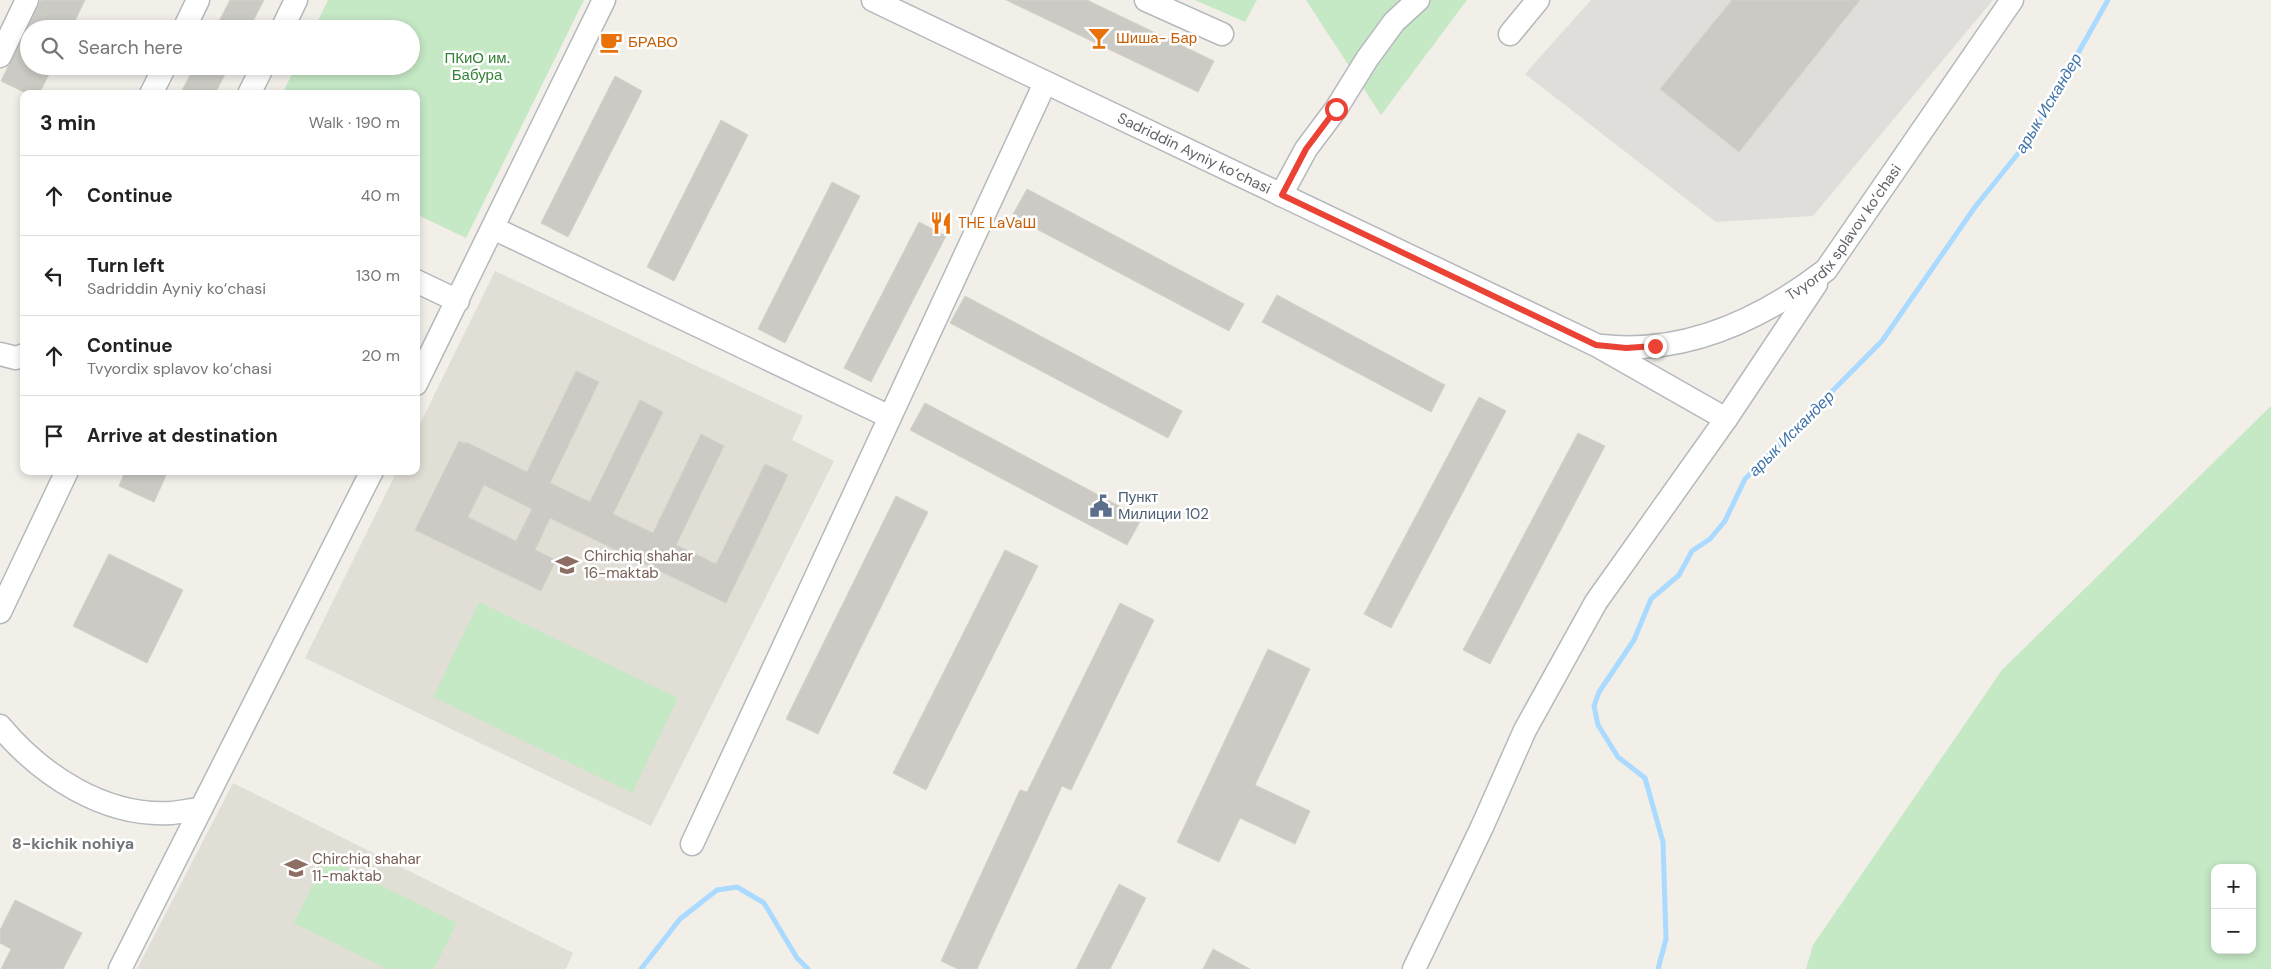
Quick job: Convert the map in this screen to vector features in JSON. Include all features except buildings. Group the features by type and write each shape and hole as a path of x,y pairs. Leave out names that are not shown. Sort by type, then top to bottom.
{"street":[{"path":"0,56 27,0"},
{"path":"188,20 198,0"},
{"path":"286,20 296,0"},
{"path":"420,376 604,0"},
{"name":"Sadriddin Ayniy ko‘chasi","path":"873,0 1596,345 1726,419"},
{"path":"1146,0 1222,34"},
{"path":"1282,195 1306,149 1336,109 1367,59 1394,22 1418,0"},
{"path":"1510,34 1538,0"},
{"name":"Tvyordix splavov ko‘chasi","path":"1596,345 1626,348 1655,346 1686,341 1714,332 1772,307 1800,290 1826,270 2012,0"},
{"path":"153,90 160,75"},
{"path":"251,90 258,75"},
{"path":"692,844 1046,83"},
{"path":"494,228 890,417"},
{"path":"1414,969 1482,827 1525,730 1596,602 1726,419 1826,270"},
{"path":"420,283 458,301"},
{"path":"0,354 16,358 20,356"},
{"path":"0,612 65,475"},
{"path":"120,969 370,475"},
{"path":"0,726 17,747 72,789 106,803 149,813 170,813 201,809"}],"shaded area":[{"path":"1591,0 1993,0 1813,216 1716,222 1525,74"},
{"name":"Chirchiq shahar 16-maktab","path":"495,271 803,416 792,440 834,461 651,826 305,658 395,475 420,475 420,424"},
{"name":"Chirchiq shahar 11-maktab","path":"233,783 573,953 566,969 137,969"}],"green space":[{"name":"ПКиО им. Бабура","path":"328,0 584,0 466,238 420,216 420,90 284,90 292,75 420,75 420,20 318,20"},
{"path":"1195,0 1257,0 1245,22"},
{"path":"1306,0 1467,0 1381,115"},
{"path":"2271,406 2271,969 1806,969 1813,945 2002,670"},
{"path":"479,602 678,698 632,793 433,697"},
{"path":"326,858 457,923 434,969 387,969 294,923"}],"waterway":[{"name":"арык Искандер","path":"1658,969 1666,939 1663,842 1645,778 1618,757 1598,725 1594,706 1599,692 1634,640 1651,599 1679,575 1692,551 1710,539 1725,521 1745,479 1882,341 1975,207 2029,140 2108,0"},
{"name":"арык Искандер","path":"641,969 680,919 717,890 737,887 764,903 797,958 808,969"}],"place":[{"name":"Шиша- Бар","path":"1099,38"},
{"name":"БРАВО","path":"611,42"},
{"name":"THE LaVaШ","path":"941,223"},
{"name":"Пункт Милиции 102","path":"1101,506"},
{"name":"Chirchiq shahar 16-maktab","path":"567,565"},
{"name":"Chirchiq shahar 11-maktab","path":"296,868"}],"district":[{"name":"8-kichik nohiya","path":"73,843"}],"route":[{"path":"1336,109 1306,149 1282,195 1596,345 1626,348 1655,346"}]}
